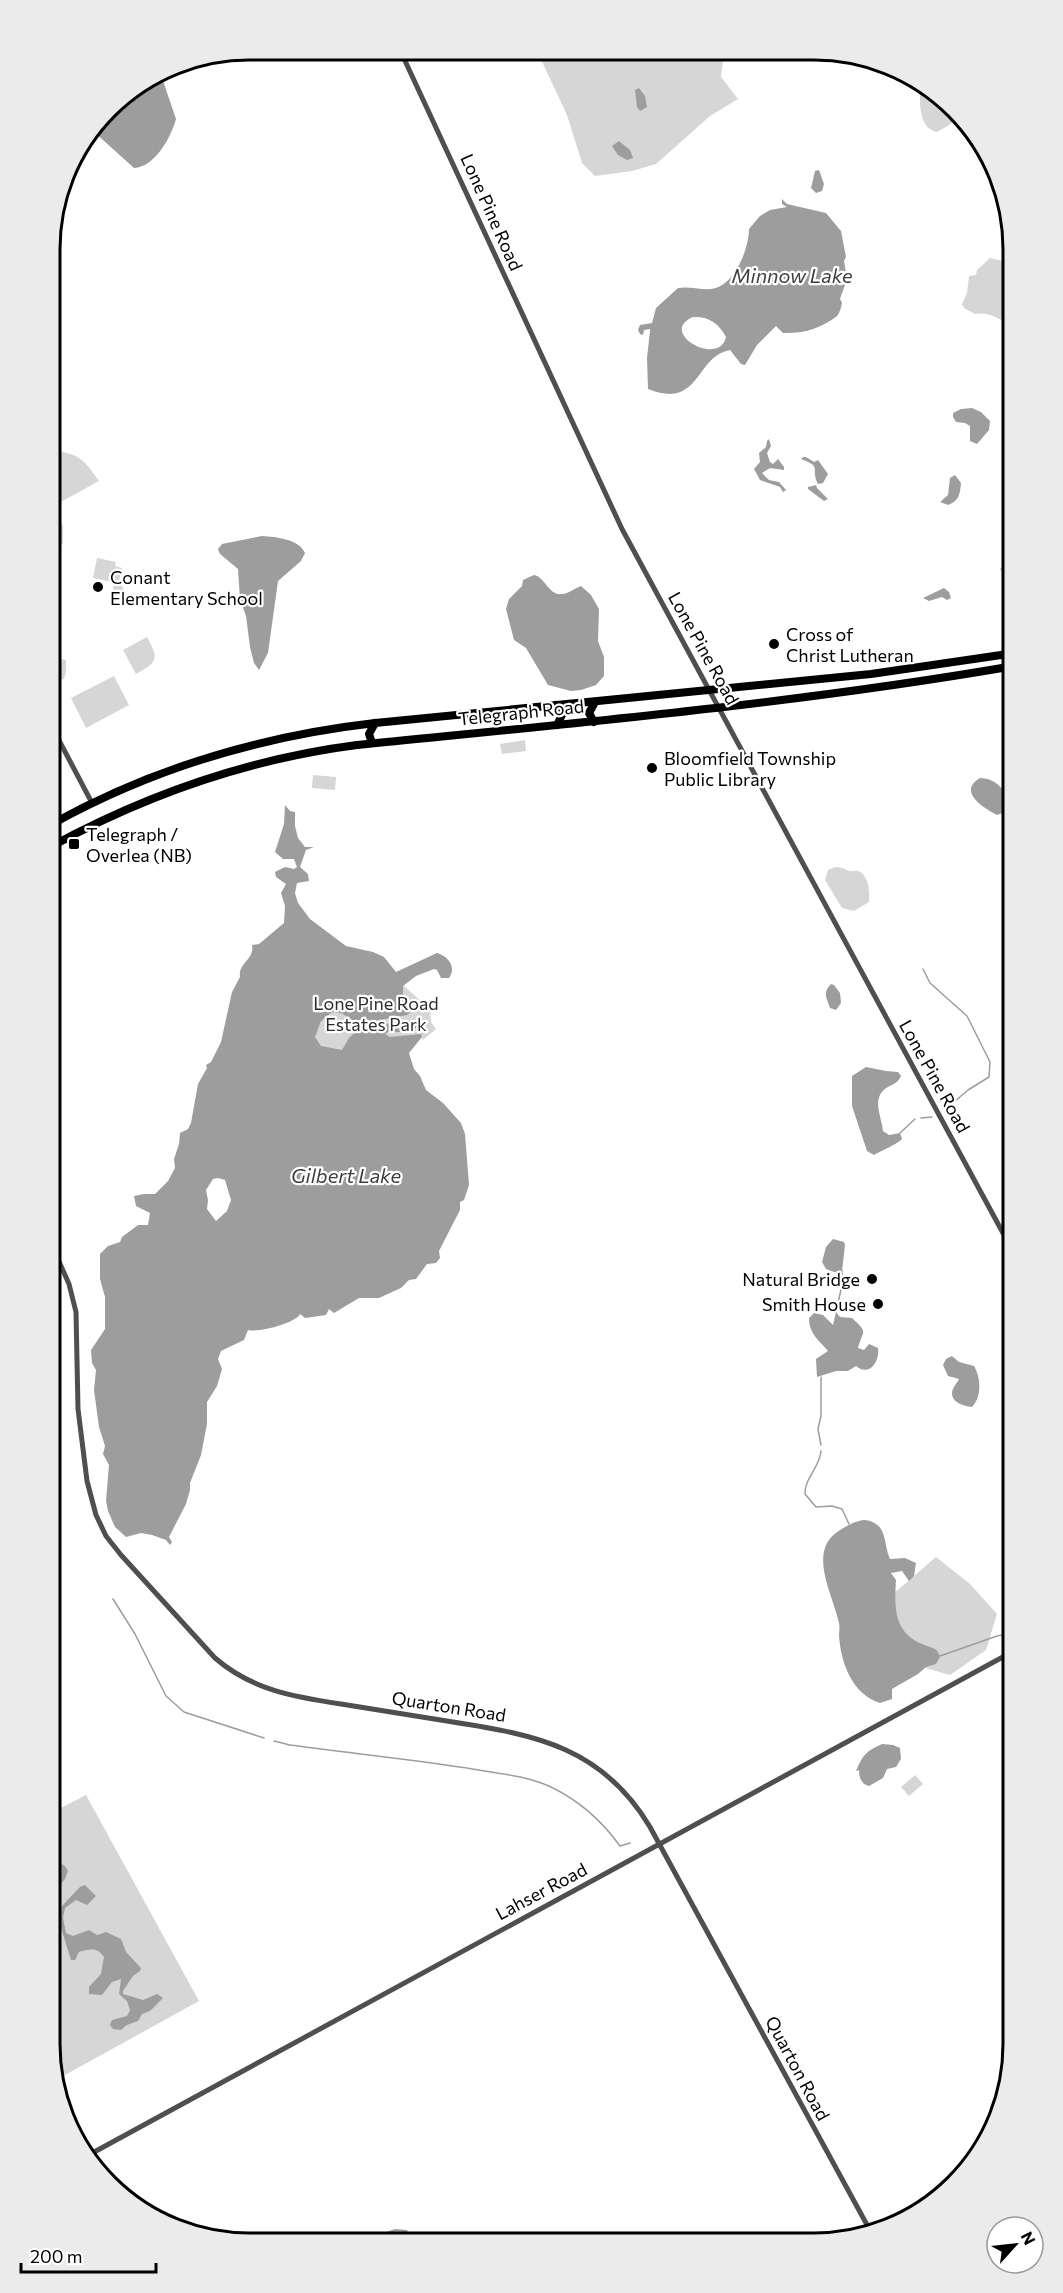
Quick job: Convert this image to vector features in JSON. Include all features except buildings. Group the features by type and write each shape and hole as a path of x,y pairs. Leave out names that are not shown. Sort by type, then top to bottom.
{"highway":[{"name":"Telegraph Road","path":"60,820 146,779 223,752 299,734 375,723 871,674 1003,655"},
{"name":"Telegraph Road","path":"60,842 93,824 154,797 224,772 301,754 372,744 720,709 869,690 1003,669"},
{"path":"869,690 866,681 871,674"},
{"path":"842,677 848,684 843,693"},
{"path":"594,722 590,713 595,702"},
{"path":"556,705 563,713 557,725"},
{"path":"372,744 369,734 375,723"},
{"path":"92,803 99,811 98,819 93,824"}],"street":[{"name":"Lone Pine Road","path":"405,60 601,486 1003,1233"},
{"path":"60,742 92,803"},
{"name":"Quarton Road","path":"60,1264 69,1284 76,1312 78,1409 87,1481 96,1515 106,1536 121,1555 215,1658 247,1681 276,1693 516,1732 557,1745 589,1762 620,1788 640,1812 659,1844 867,2226"},
{"name":"Lahser Road","path":"94,2152 1003,1657"}],"green space":[{"path":"541,60 723,60 721,77 738,99 710,116 656,164 632,171 595,176 582,163 567,115"},
{"path":"920,93 953,121 937,132 931,130 923,120"},
{"path":"990,258 1003,261 1003,320 988,314 975,314 964,308 962,304 967,293 969,276 976,275 977,270"},
{"path":"60,452 83,461 99,481 60,502"},
{"path":"60,521 63,526 63,543 60,546"},
{"path":"97,558 116,562 115,566 122,568 119,581 114,579 115,567 112,582 93,578"},
{"path":"114,582 122,586 123,598 112,597"},
{"path":"147,637 155,655 154,659 149,666 136,674 123,650"},
{"path":"60,659 66,660 64,679 60,680"},
{"path":"114,676 129,705 86,728 71,698"},
{"path":"525,740 526,751 502,754 500,744"},
{"path":"313,775 336,777 335,790 312,788"},
{"path":"835,867 862,873 868,884 869,902 854,911 842,908 825,880 828,870"},
{"name":"Lone Pine Road Estates Park","path":"403,985 423,1003 430,1006 431,1022 436,1029 423,1040 422,1037 312,1063 311,1011"},
{"path":"936,1557 970,1584 997,1614 986,1650 950,1675 911,1664 880,1600 898,1590"},
{"path":"915,1775 923,1784 909,1796 901,1787"},
{"path":"86,1795 199,2001 63,2076 60,2044 60,1808"}],"water":[{"path":"163,80 176,119 166,142 155,157 142,166 134,168 98,135 124,107"},
{"path":"639,88 645,96 647,107 640,111 637,107 635,90"},
{"path":"619,141 630,150 633,158 627,160 618,155 612,146"},
{"path":"819,170 824,184 822,191 816,193 811,188 815,171"},
{"name":"Minnow Lake","path":"782,199 787,204 826,213 841,231 847,279 840,299 842,303 838,315 819,327 805,331 783,333 776,326 757,345 745,365 741,364 730,350 718,355 709,362 688,388 678,393 665,394 648,389 647,358 650,329 644,330 643,335 640,334 638,330 640,325 652,323 656,308 678,288 711,289 727,282 739,266 746,247 749,229 760,216 770,210 787,207 782,204","holes":["693,317 708,319 720,328 726,337 721,346 713,349 703,348 686,338 682,331 684,323"]},
{"path":"972,408 981,412 990,421 989,430 977,444 970,441 970,426 956,422 953,417 953,413 961,409"},
{"path":"769,439 771,446 767,453 770,462 773,464 778,459 784,470 770,468 762,473 769,480 779,482 786,490 783,492 780,487 760,480 754,469 760,462 759,453 766,447"},
{"path":"803,457 814,462 818,460 828,474 823,483 818,484 814,466 801,459"},
{"path":"955,475 961,483 958,497 948,505 940,502 948,495 950,478"},
{"path":"816,485 828,499 824,501 808,489"},
{"path":"262,536 292,542 302,548 305,553 301,561 278,581 268,653 259,670 254,663 246,616 240,599 238,569 220,554 218,549 222,544"},
{"path":"534,575 558,594 567,593 581,586 591,595 599,609 598,641 604,657 604,676 596,685 571,691 548,685 526,648 514,640 506,609 509,599 522,586 523,580"},
{"path":"944,588 949,592 951,598 947,600 942,597 929,601 923,598"},
{"path":"980,778 986,779 1001,788 1003,813 997,815 979,804 972,794 971,788"},
{"name":"Gilbert Lake","path":"285,805 290,811 295,812 298,838 305,847 314,847 306,850 300,867 308,874 309,881 297,883 295,893 298,903 310,919 346,946 384,957 396,972 437,953 445,957 452,966 449,978 441,978 434,969 416,976 403,986 403,1003 413,1010 407,1015 364,1023 356,1022 341,1013 332,1012 321,1021 315,1037 321,1046 342,1050 359,1028 411,1020 418,1021 416,1028 385,1034 390,1037 421,1034 422,1037 409,1053 414,1069 426,1090 443,1103 461,1123 465,1134 469,1185 464,1200 460,1202 460,1210 439,1251 440,1258 436,1263 427,1264 416,1279 409,1280 401,1288 379,1298 359,1298 334,1313 329,1309 326,1315 305,1318 300,1314 292,1321 276,1326 248,1330 244,1340 221,1351 218,1359 222,1369 217,1386 207,1402 207,1424 201,1455 190,1483 186,1504 169,1537 172,1542 170,1545 166,1540 141,1533 126,1537 115,1527 108,1511 106,1501 109,1465 103,1454 105,1446 99,1427 94,1390 96,1370 92,1363 91,1350 105,1329 105,1297 100,1279 100,1254 108,1246 120,1242 122,1237 138,1225 148,1225 150,1213 136,1206 134,1196 155,1194 168,1181 175,1168 174,1159 180,1133 188,1129 191,1123 198,1084 207,1068 206,1065 211,1062 221,1042 232,992 240,977 241,968 251,954 252,945 259,944 284,923 285,906 281,893 286,884 276,877 275,872 285,867 294,869 297,867 294,859 283,859 275,852 284,824","holes":["213,1179 225,1180 231,1200 227,1211 216,1221 207,1209 206,1190"]},
{"path":"831,984 840,993 841,1003 836,1010 830,1008 826,996"},
{"path":"866,1067 898,1072 901,1076 882,1092 878,1108 883,1131 889,1135 900,1133 902,1139 874,1155 867,1151 852,1106 852,1076"},
{"path":"833,1239 844,1242 845,1245 842,1271 837,1273 826,1269 822,1262 826,1247"},
{"path":"836,1312 840,1317 852,1318 861,1327 863,1332 858,1348 864,1350 869,1344 878,1348 877,1358 869,1369 865,1370 856,1366 848,1371 836,1371 817,1377 816,1359 828,1351 813,1333 809,1318 814,1313 823,1315 833,1325"},
{"path":"952,1356 959,1362 974,1366 976,1371 979,1393 972,1407 954,1399 953,1389 959,1379 948,1376 943,1365 946,1359"},
{"path":"865,1520 878,1525 881,1529 890,1559 905,1558 916,1563 914,1576 909,1581 902,1571 891,1573 896,1580 895,1601 898,1620 908,1635 935,1649 940,1657 936,1664 926,1667 892,1689 892,1699 880,1703 862,1693 845,1667 840,1646 839,1623 823,1561 830,1539 849,1525"},
{"path":"882,1744 900,1748 901,1759 896,1767 887,1769 883,1778 869,1786 861,1780 859,1770 856,1771 865,1754"},
{"path":"60,1863 68,1871 60,1885"},
{"path":"85,1885 96,1896 87,1905 76,1900 65,1908 63,1918 66,1933 73,1936 89,1930 97,1935 106,1932 121,1939 126,1952 141,1968 133,1976 123,1994 143,2000 157,1994 163,1998 150,2011 142,2014 138,2021 121,2030 113,2029 110,2025 112,2020 127,2016 130,2010 127,2001 119,1994 121,1979 112,1982 102,1995 89,1994 89,1987 101,1974 104,1957 96,1950 90,1950 79,1952 75,1960 71,1960 60,1924 62,1906 80,1887"},
{"path":"395,2229 407,2230 408,2233 383,2233"}],"waterway":[{"path":"923,969 930,983 967,1016 990,1062 989,1077 968,1090 946,1109"},
{"path":"921,1118 932,1117"},
{"path":"900,1133 915,1119"},
{"path":"836,1312 842,1285 842,1271"},
{"path":"821,1377 821,1416 818,1429 821,1445"},
{"path":"821,1451 807,1483 805,1494 816,1507 832,1506 842,1509 849,1524"},
{"path":"113,1599 135,1634 166,1696 184,1712 264,1738"},
{"path":"940,1656 1003,1635"},
{"path":"274,1741 467,1768 531,1780 551,1787 581,1805 606,1828 620,1846 630,1843"}],"place":[{"name":"Conant Elementary School","path":"98,587"},
{"name":"Cross of Christ Lutheran","path":"774,644"},
{"name":"Bloomfield Township Public Library","path":"652,768"},
{"name":"Telegraph / Overlea (NB)","path":"74,844"},
{"name":"Natural Bridge","path":"872,1279"},
{"name":"Smith House","path":"878,1304"}]}
